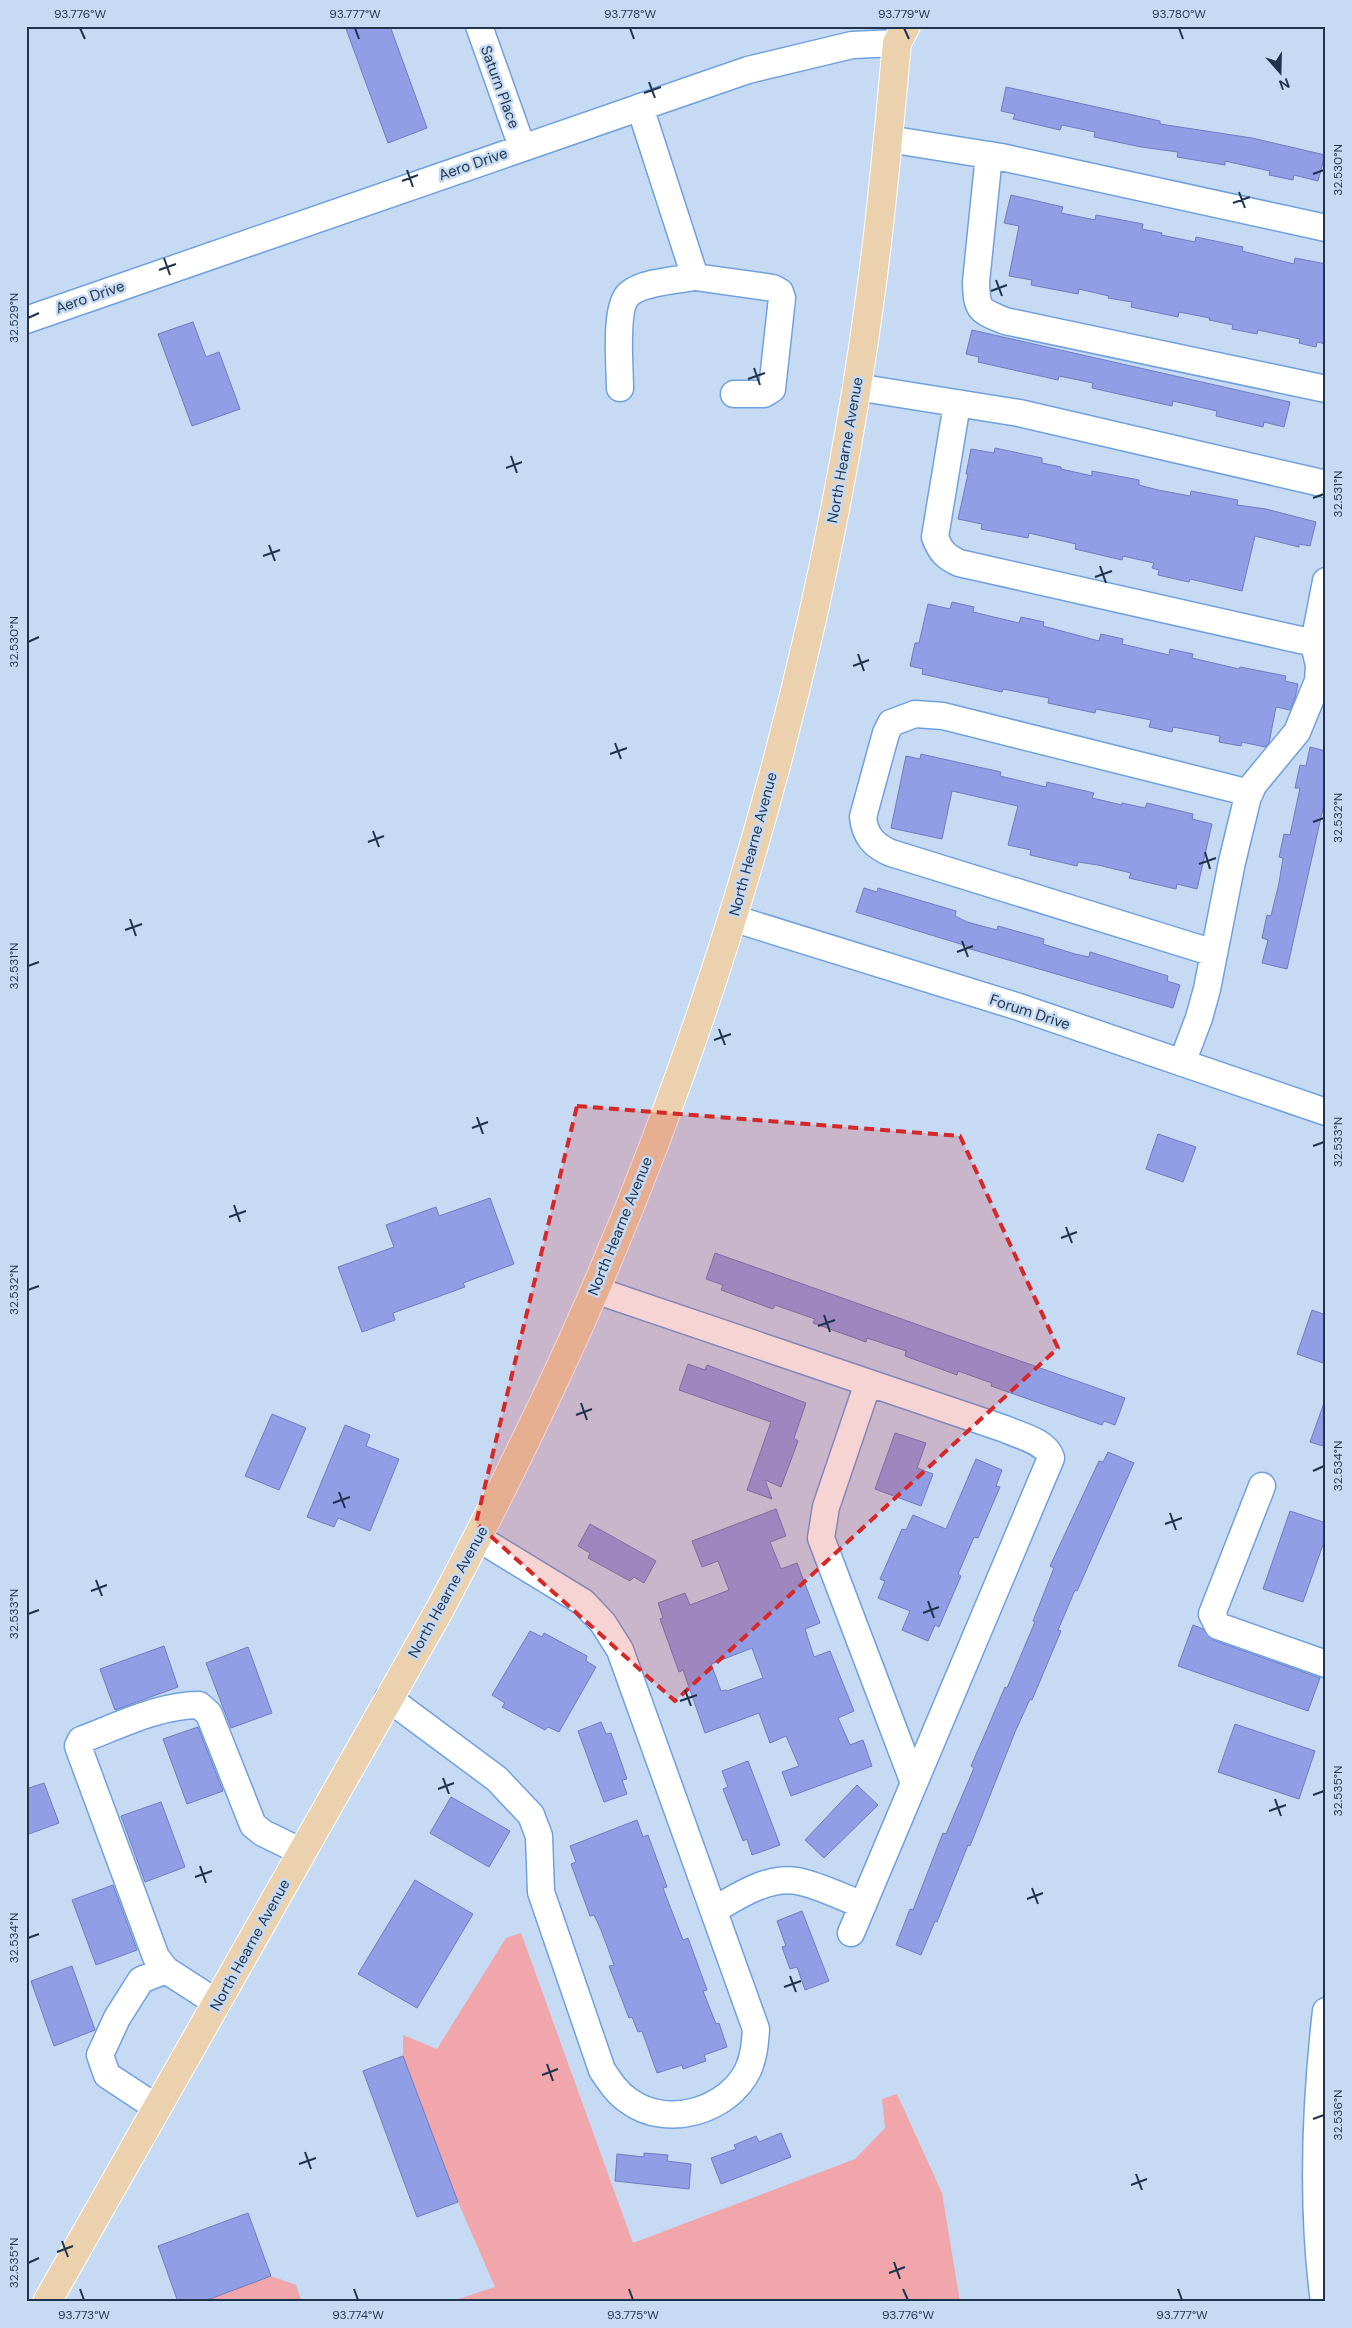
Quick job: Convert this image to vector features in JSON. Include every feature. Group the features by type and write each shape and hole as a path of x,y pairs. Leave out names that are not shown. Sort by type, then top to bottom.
{"main road":[{"name":"North Hearne Avenue","path":"47,2302 440,1609 478,1538 510,1474 595,1290 658,1130 732,918 764,806 813,616 856,388 870,297 888,139 897,32"}],"street":[{"name":"Saturn Place","path":"479,26 522,147"},
{"name":"Aero Drive","path":"26,320 522,147 781,60 852,45 897,32"},
{"path":"640,107 695,277"},
{"path":"888,139 989,155 1326,228"},
{"path":"989,155 976,282 976,302 983,312 1005,321 1326,389"},
{"path":"620,388 620,317 628,294 640,287 695,277 773,288 780,292 782,298 772,389 764,394 734,394"},
{"path":"856,388 1019,413 1326,484"},
{"path":"957,404 935,537 939,548 948,557 959,563 1314,642"},
{"path":"1182,1063 1199,1018 1232,862 1250,793 1254,784 1297,732 1318,681 1319,666 1314,642 1326,581"},
{"path":"1214,953 891,853 871,840 864,830 863,817 886,733 891,723 915,714 943,716 1250,793"},
{"name":"Forum Drive","path":"732,918 1019,1007 1326,1112"},
{"path":"595,1290 1005,1429 1039,1444 1049,1451 1051,1458 851,1933"},
{"path":"868,1384 826,1508 821,1538 914,1783"},
{"path":"1262,1486 1212,1614 1214,1621 1218,1626 1326,1664"},
{"path":"388,1698 497,1779 531,1815 539,1836 541,1892 602,2070 613,2087 630,2102 648,2111 685,2115 708,2109 733,2091 748,2071 754,2053 756,2029 620,1650 602,1623 583,1602 478,1538"},
{"path":"217,2003 166,1970 156,1957 78,1746 81,1740 151,1714 183,1705 199,1704 209,1714 253,1825 263,1833 302,1852"},
{"path":"714,1910 740,1894 778,1880 798,1880 863,1905"},
{"path":"157,2108 107,2075 100,2055 117,2018 141,1980 166,1970"},
{"path":"1324,2302 1318,2242 1316,2156 1317,2103 1326,2011"}],"highlighted area":[{"path":"577,1106 960,1136 1058,1348 675,1701 476,1523"}],"shaded area":[{"path":"521,1933 633,2243 855,2159 885,2128 882,2099 897,2094 942,2193 960,2302 449,2302 495,2287 458,2202 403,2056 403,2035 437,2049 506,1938"},
{"path":"271,2276 296,2285 302,2302 202,2302"}],"building":[{"path":"345,26 390,26 427,128 388,143"},
{"path":"1006,87 1160,121 1160,124 1252,138 1325,155 1318,181 1294,175 1293,180 1269,175 1270,171 1225,161 1225,165 1177,157 1178,152 1141,147 1094,137 1095,132 1062,125 1060,130 1013,119 1015,114 1001,111"},
{"path":"1011,195 1063,207 1061,213 1095,220 1096,215 1143,224 1142,229 1162,233 1161,235 1195,242 1196,237 1243,247 1242,251 1294,264 1295,258 1326,264 1326,344 1317,342 1316,347 1299,343 1300,339 1258,330 1257,334 1232,329 1233,325 1209,320 1210,318 1179,312 1178,317 1131,307 1132,302 1108,298 1109,296 1079,289 1078,294 1031,285 1032,280 1009,276 1019,226 1004,223"},
{"path":"193,322 206,357 219,352 240,409 192,426 158,334"},
{"path":"972,330 1290,402 1284,427 1264,422 1263,427 1216,416 1217,411 1173,401 1172,406 1092,388 1093,383 1059,376 1058,380 978,362 979,357 966,354"},
{"path":"995,448 1042,458 1042,463 1061,467 1061,469 1092,476 1092,471 1139,480 1139,485 1190,496 1191,491 1238,500 1237,505 1266,509 1316,522 1310,546 1299,544 1299,547 1255,536 1242,591 1190,579 1189,582 1158,575 1159,570 1152,568 1154,563 1123,556 1122,560 1075,549 1076,544 1029,533 1028,538 981,529 982,524 958,519 968,474 966,474 971,449 994,453"},
{"path":"952,602 974,607 973,612 1019,623 1021,617 1044,622 1043,626 1099,641 1101,634 1123,639 1122,644 1169,655 1170,649 1193,654 1192,658 1239,669 1240,667 1286,676 1285,681 1298,684 1295,698 1290,710 1276,707 1269,743 1265,747 1242,742 1241,746 1219,742 1220,736 1173,727 1172,732 1149,727 1151,720 1096,709 1095,713 1048,703 1049,698 1003,689 1002,692 922,674 923,669 910,666 915,643 919,643 928,604 950,609"},
{"path":"1310,747 1326,751 1326,795 1287,969 1262,963 1268,940 1262,938 1267,915 1271,916 1279,883 1283,858 1279,857 1284,834 1290,835 1300,788 1295,788 1300,765 1306,766"},
{"path":"921,754 1001,772 1000,776 1046,787 1047,782 1094,793 1092,798 1122,805 1122,803 1145,808 1147,803 1193,814 1192,819 1212,824 1197,889 1177,884 1176,889 1129,878 1131,873 1098,865 1078,862 1077,866 1030,855 1031,850 1008,845 1018,806 952,791 942,839 891,828 906,756 920,759"},
{"path":"864,888 877,892 878,888 956,911 955,916 967,922 997,930 998,926 1044,939 1043,944 1075,954 1089,957 1090,952 1168,976 1167,981 1180,985 1173,1008 967,948 967,946 856,912"},
{"path":"1158,1134 1196,1147 1183,1182 1146,1169"},
{"path":"490,1198 514,1264 463,1283 465,1287 393,1313 395,1320 362,1332 338,1267 394,1247 386,1225 436,1207 439,1216"},
{"path":"715,1253 1125,1398 1115,1425 1104,1421 1102,1425 991,1386 992,1383 958,1371 957,1375 905,1356 906,1351 867,1338 866,1342 813,1323 815,1319 775,1305 773,1309 721,1290 723,1285 706,1279"},
{"path":"1312,1310 1326,1315 1326,1364 1297,1354"},
{"path":"688,1364 705,1370 707,1365 806,1403 794,1438 798,1441 781,1487 765,1480 772,1499 747,1490 771,1422 679,1390"},
{"path":"1324,1403 1326,1403 1326,1447 1310,1442"},
{"path":"272,1414 306,1428 279,1490 245,1476"},
{"path":"345,1425 370,1435 366,1446 399,1459 370,1531 338,1518 334,1527 307,1517"},
{"path":"895,1433 926,1443 917,1468 933,1474 921,1506 875,1489"},
{"path":"1108,1452 1134,1463 1077,1591 1075,1590 1058,1630 1061,1631 1032,1700 1030,1699 1015,1732 970,1846 968,1845 937,1922 935,1921 921,1955 896,1945 910,1909 913,1910 943,1833 946,1834 974,1768 971,1766 1035,1622 1033,1621 1054,1568 1050,1566 1099,1461 1103,1462"},
{"path":"976,1459 1002,1470 996,1486 1000,1487 978,1538 974,1537 958,1574 961,1576 939,1627 935,1625 928,1641 902,1630 910,1611 878,1598 885,1581 880,1579 902,1529 906,1530 913,1515 946,1529"},
{"path":"776,1509 786,1536 770,1542 781,1569 797,1563 820,1623 805,1629 814,1657 830,1651 854,1711 838,1718 850,1745 863,1740 872,1766 791,1796 782,1772 799,1766 786,1736 770,1743 759,1713 705,1733 683,1670 679,1672 660,1619 663,1618 658,1603 685,1593 690,1605 729,1590 718,1561 702,1567 692,1541","holes":["752,1648 763,1678 727,1691 721,1691 711,1664"]},
{"path":"1290,1511 1326,1523 1326,1536 1303,1602 1263,1589"},
{"path":"590,1524 656,1561 644,1583 634,1577 630,1581 588,1558 590,1553 578,1546"},
{"path":"1193,1625 1203,1629 1213,1640 1320,1678 1308,1711 1178,1666"},
{"path":"530,1631 542,1637 544,1633 587,1656 586,1661 596,1667 559,1732 548,1727 545,1730 502,1707 505,1703 492,1695"},
{"path":"164,1646 178,1687 115,1710 100,1669"},
{"path":"248,1647 272,1713 231,1728 206,1663"},
{"path":"601,1722 606,1734 611,1733 627,1779 622,1780 627,1794 604,1802 578,1731"},
{"path":"1235,1724 1315,1751 1299,1799 1218,1772"},
{"path":"198,1727 223,1791 187,1804 163,1739"},
{"path":"748,1761 780,1845 752,1855 747,1839 743,1841 723,1789 728,1787 722,1771"},
{"path":"44,1783 59,1823 26,1835 26,1789"},
{"path":"857,1785 878,1805 824,1858 805,1840"},
{"path":"451,1797 510,1831 489,1867 430,1833"},
{"path":"161,1802 185,1867 145,1882 121,1816"},
{"path":"637,1820 643,1837 648,1835 667,1887 663,1888 683,1940 688,1938 707,1990 703,1991 716,2024 719,2023 727,2047 704,2055 706,2061 683,2069 682,2065 657,2073 642,2031 638,2032 632,2017 629,2018 609,1966 614,1965 601,1930 594,1915 590,1916 571,1864 576,1862 570,1846"},
{"path":"415,1880 473,1914 417,2008 358,1974"},
{"path":"113,1885 137,1950 96,1965 72,1900"},
{"path":"802,1911 829,1981 805,1990 797,1967 790,1969 782,1947 786,1946 777,1921"},
{"path":"72,1966 95,2030 54,2046 31,1981"},
{"path":"403,2056 458,2202 417,2217 363,2071"},
{"path":"781,2133 791,2157 721,2184 711,2158 736,2149 734,2145 756,2136 759,2142"},
{"path":"644,2153 668,2155 667,2161 691,2164 689,2189 615,2181 617,2154 644,2157"},
{"path":"248,2213 271,2276 202,2302 178,2302 158,2246"}]}
